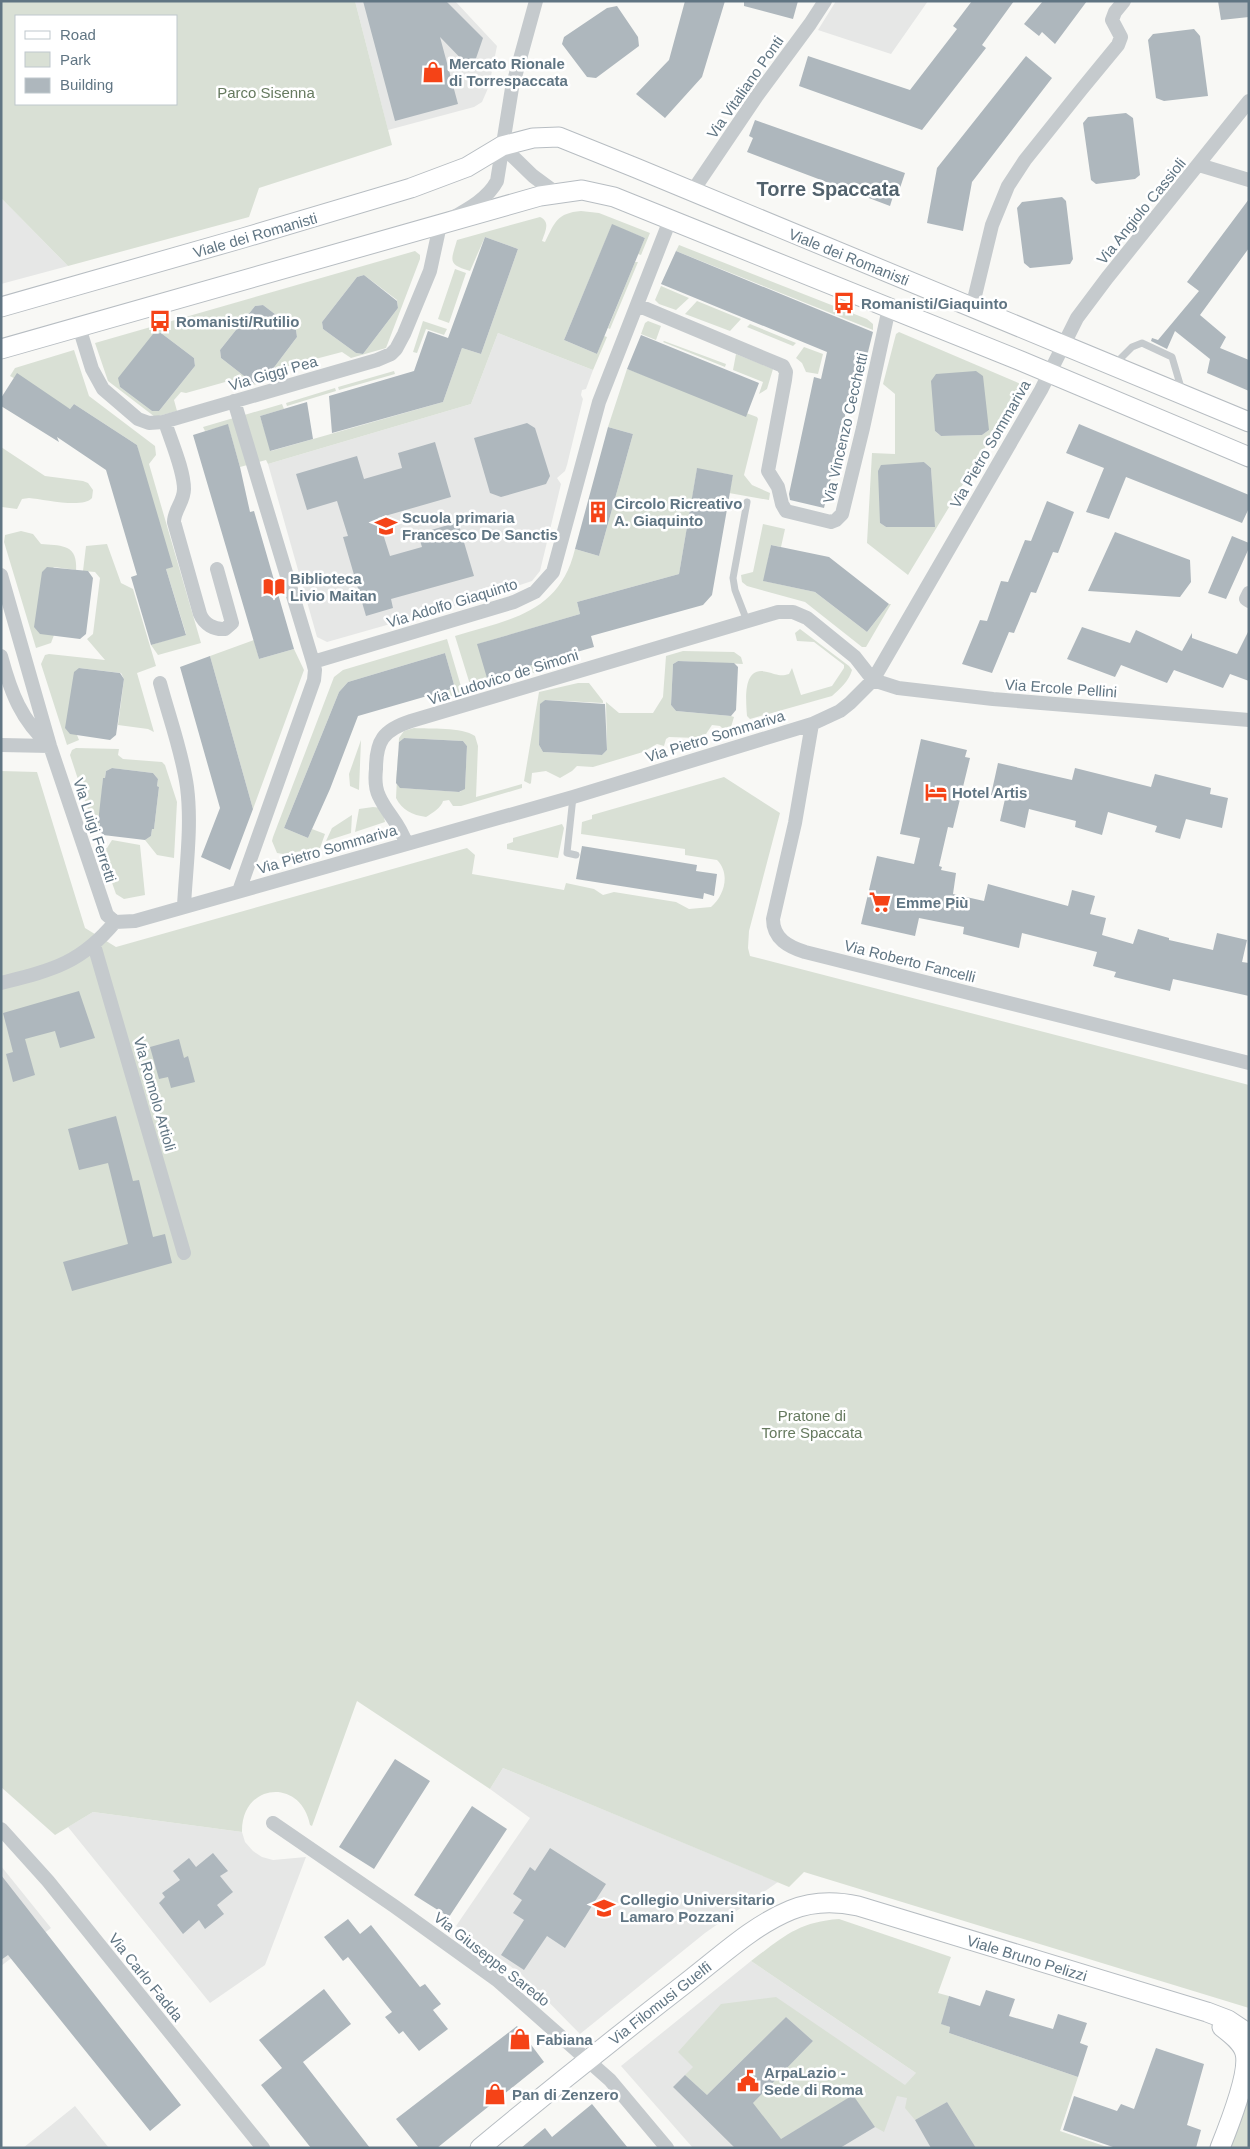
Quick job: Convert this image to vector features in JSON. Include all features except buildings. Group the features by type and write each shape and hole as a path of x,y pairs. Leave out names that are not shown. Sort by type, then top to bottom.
{"street":[{"path":"440,225 469,208 492,190 498,176 512,88 536,1"},
{"name":"Via Vitaliano Ponti","path":"692,192 759,93 825,1"},
{"path":"972,308 989,236 1003,196 1026,160 1118,45 1121,38 1112,20 1115,12 1124,1"},
{"name":"Via Angiolo Cassioli","path":"1063,344 1077,318 1107,278 1249,101"},
{"name":"Viale dei Romanisti","path":"1,307 225,244 426,183 467,167 502,146 533,138 559,137 1249,422"},
{"path":"502,146 533,176 556,193"},
{"path":"1199,165 1249,180"},
{"path":"1,349 556,193 582,190 601,193 670,220 1249,457"},
{"name":"Via Adolfo Giaquinto","path":"313,662 495,609 528,597 541,587 554,569 599,402 670,220"},
{"name":"Via Giggi Pea","path":"79,327 92,369 103,389 144,422 165,422 377,360 390,354 396,349 404,334 430,271 440,225"},
{"name":"Via Vincenzo Cecchetti","path":"637,305 783,366 786,372 785,380 768,471 778,487 786,512 831,522 842,514 863,428 888,308"},
{"name":"Via Pietro Sommariva","path":"115,922 135,921 573,796 812,724 840,711 872,680 1050,374 1063,344"},
{"path":"234,401 315,670 314,680 239,891"},
{"path":"165,422 183,482 183,496 174,513 174,522 198,607 204,621 216,629 225,630 232,623 217,569"},
{"name":"Via Luigi Ferretti","path":"1,575 50,746 106,915 115,922"},
{"path":"1249,593 1246,599 1249,601"},
{"name":"Via Ludovico de Simoni","path":"406,843 396,819 381,800 376,786 378,747 390,730 410,721 778,612 797,613 823,630 849,651 872,680"},
{"name":"Via Luigi Ferretti","path":"1,656 11,690 22,712 32,729 50,746"},
{"name":"Via Ercole Pellini","path":"872,680 898,688 930,692 1249,720"},
{"path":"160,682 182,763 188,794 184,906"},
{"name":"Via Roberto Fancelli","path":"812,724 795,822 773,920 776,933 788,946 805,952 1249,1063"},
{"path":"1,745 50,746"},
{"path":"1,983 44,972 66,964 94,945 115,922"},
{"name":"Via Romolo Artioli","path":"94,945 184,1253"},
{"name":"Via Giuseppe Saredo","path":"273,1823 490,1974 603,2072 667,2148"},
{"name":"Via Carlo Fadda","path":"1,1829 60,1896 263,2148"},
{"name":"Viale Bruno Pelizzi","path":"800,1907 828,1902 858,1906 1207,2012 1228,2020 1249,2034"},
{"name":"Via Filomusi Guelfi","path":"480,2148 587,2060 746,1937 781,1914 800,1907"},
{"path":"1207,2012 1243,2048 1247,2062 1246,2079 1220,2148"}],"lane":[{"path":"1114,365 1132,347 1142,343 1172,356 1183,394"},
{"path":"747,502 733,578 735,590 747,621"},
{"path":"573,796 567,853 576,855"}],"shaded area":[{"name":"Mercato Rionale di Torrespaccata","path":"355,1 455,1 497,46 489,86 482,102 474,107 388,130"},
{"path":"836,1 928,1 891,54 818,30"},
{"path":"1,198 68,266 1,284"},
{"name":"Scuola primaria Francesco De Sanctis","path":"498,333 593,370 586,389 582,390 581,395 583,399 565,471 557,478 561,484 540,571 532,581 505,590 500,587 488,591 485,597 327,642 317,637 268,464 471,404"},
{"name":"Collegio Universitario Lamaro Pozzani","path":"503,1768 778,1882 705,1933 580,2034 522,1975 456,1926 530,1818 490,1789"},
{"path":"93,1812 242,1832 245,1842 262,1857 273,1860 306,1857 265,1965 210,2003 68,1827"},
{"path":"1,1866 51,1928 1,1966"},
{"path":"751,1961 941,2091 977,2148 693,2148 621,2066"},
{"path":"75,2106 109,2148 23,2148"}],"green space":[{"name":"Parco Sisenna","path":"1,1 355,1 392,145 259,188 249,217 68,266 1,198"},
{"path":"581,211 599,213 650,233 641,255 638,254 645,238 612,225 564,340 597,354 604,336 607,337 593,370 498,333 471,404 268,464 266,460 255,463 241,416 282,404 284,409 260,416 271,451 443,402 462,348 481,354 518,249 485,237 470,271 454,264 452,257 457,240 540,217 546,224 546,231 542,241 545,242 554,224 562,216"},
{"path":"679,245 867,319 873,324 873,330 676,251"},
{"path":"415,251 420,255 386,348 351,358 342,352 281,368 275,370 277,378 246,387 236,379 186,393 181,392 174,400 177,411 155,417 108,381 95,343","holes":["364,275 397,300 398,308 363,354 356,353 323,329 322,322 357,277","263,305 296,330 297,337 263,382 253,383 221,358 220,350 255,306","161,333 194,358 195,366 159,411 152,411 120,387 119,378 154,334"]},
{"path":"635,262 638,262 610,329 608,328"},
{"path":"455,269 466,273 449,323 438,319"},
{"path":"661,286 689,298 676,310 659,304 655,300"},
{"path":"697,301 741,319 730,331 685,314"},
{"path":"423,321 447,329 444,335 426,329 417,353 413,352"},
{"path":"648,321 661,326 656,340 641,334 645,323"},
{"path":"750,324 796,343 793,346 747,327"},
{"path":"899,332 1023,385 908,575 867,543 872,453 895,454 895,394 883,384 896,334","holes":["989,430 982,435 941,436 935,431","924,462 931,468 934,523 931,527 886,527 880,523"]},
{"path":"663,342 726,364 725,367"},
{"path":"804,347 823,354 818,374 806,372 802,363 796,358"},
{"path":"74,350 89,396 155,446 156,455 149,464 201,643 158,655 151,645 186,634 166,569 137,445 74,404 70,409 10,376 15,368"},
{"path":"736,354 773,369 767,389 759,394 763,382 733,370"},
{"path":"627,369 757,417 744,475 752,485 770,493 769,500 729,493 733,475 697,469 679,574 577,602 580,614 478,644 509,672 511,679 472,691 455,636 513,618 545,600 558,587 568,570 575,549 599,556 633,434 608,427"},
{"path":"394,371 395,374 339,390 338,387"},
{"path":"335,388 336,391 287,406 286,403"},
{"path":"237,417 251,464 240,467 228,425 205,431 203,427"},
{"path":"1,447 45,476 88,483 93,490 92,498 80,503 72,503 29,498 22,499 17,509 2,507"},
{"path":"763,524 785,529 781,547 771,545 764,581 815,592 867,632 889,604 891,604 866,647 862,647 805,602 747,586 742,582 741,575 753,572"},
{"path":"21,531 33,534 41,544 61,546 71,550 76,561 76,570 54,567 49,572 54,635 51,643 36,648 4,542 5,535"},
{"path":"107,544 121,583 133,589 156,666 137,673 154,732 148,729 118,725 124,679 121,673 79,668 77,735 79,740 67,745 41,664 45,655 49,654 105,660 87,639 93,634 100,578 95,572 83,571 86,546"},
{"path":"800,629 849,666 852,670 849,678 832,696 750,719 747,716 746,694 749,679 753,674 759,671 786,675 789,674 792,668 801,695 832,686 844,668 844,665 814,642 797,641 795,633"},
{"path":"447,639 463,693 438,700 436,694 455,688 445,653 348,682 339,692 284,828 308,838 312,829 325,834 320,848 283,854 277,853 272,841 273,837 334,677 343,670"},
{"path":"254,640 259,659 294,649 304,670 253,809 210,656"},
{"path":"683,651 734,652 741,657 743,664 678,661 673,664 671,705 676,711 731,716 734,717 731,727 722,728 712,725 706,734 696,738 669,737 666,739 664,746 657,744 643,752 593,767 577,766 560,778 546,771 532,773 530,784 524,781 539,692 578,683 589,683 603,703 545,700 541,704 539,745 543,752 602,755 607,750 606,702 619,713 653,713 663,697 666,656"},
{"path":"561,657 563,664 516,678 514,670"},
{"path":"414,728 445,729 462,731 475,736 478,746 476,797 522,784 522,788 461,806 453,806 449,800 443,801 438,808 426,817 416,815 404,809 396,798 397,784 401,788 460,792 465,788 467,746 463,741 404,738 399,742 398,751 399,738 404,731"},
{"path":"361,740 359,790 350,786 349,774"},
{"path":"76,748 119,749 118,755 123,759 162,762 165,765 177,802 174,858 157,855 145,840 151,836 152,829 154,829 159,787 157,786 158,779 153,773 112,768 106,771 105,778 103,778 99,830 95,831 70,755 72,750"},
{"name":"Pratone di Torre Spaccata","path":"1,771 37,772 85,928 116,947 467,848 475,855 472,874 564,890 566,883 594,889 603,895 614,892 676,902 689,909 711,907 722,891 725,878 724,872 717,860 685,855 685,849 581,834 582,822 592,819 592,815 724,777 780,813 749,931 748,948 750,956 1249,1085 1249,2008 804,1872 789,1887 503,1768 490,1789 357,1701 312,1826 304,1810 295,1799 284,1793 272,1792 261,1796 251,1803 244,1816 242,1832 93,1812 55,1835 1,1787"},
{"path":"382,808 385,822 355,832 359,809"},
{"path":"352,815 351,833 326,841 332,828"},
{"path":"562,824 564,828 558,858 507,849 507,844 513,842 513,838"},
{"path":"112,840 140,845 145,895 124,899 116,894 100,849 107,848"},
{"path":"839,1919 951,1957 938,1993 949,1996 942,2024 950,2027 949,2033 1078,2077 1060,2131 1110,2148 976,2148 947,2102 915,2120 905,2108 907,2098 897,2096 884,2132 875,2127 853,2096 776,2142 749,2107 813,2041 786,2017 707,2095 685,2075 693,2067 678,2052 721,2004 776,1997 905,2085 916,2073 751,1961 782,1938 802,1927 812,1923"},
{"path":"1249,2092 1249,2148 1226,2148"}],"place":[{"name":"Mercato Rionale di Torrespaccata","path":"433,72"},
{"name":"Romanisti/Giaquinto","path":"844,303"},
{"name":"Romanisti/Rutilio","path":"160,321"},
{"name":"Circolo Ricreativo A. Giaquinto","path":"598,512"},
{"name":"Scuola primaria Francesco De Sanctis","path":"386,526"},
{"name":"Biblioteca Livio Maitan","path":"274,587"},
{"name":"Hotel Artis","path":"936,792"},
{"name":"Emme Più","path":"880,902"},
{"name":"Collegio Universitario Lamaro Pozzani","path":"604,1908"},
{"name":"Fabiana","path":"520,2039"},
{"name":"ArpaLazio - Sede di Roma","path":"748,2081"},
{"name":"Pan di Zenzero","path":"495,2094"}],"district":[{"name":"Torre Spaccata","path":"828,189"}]}
